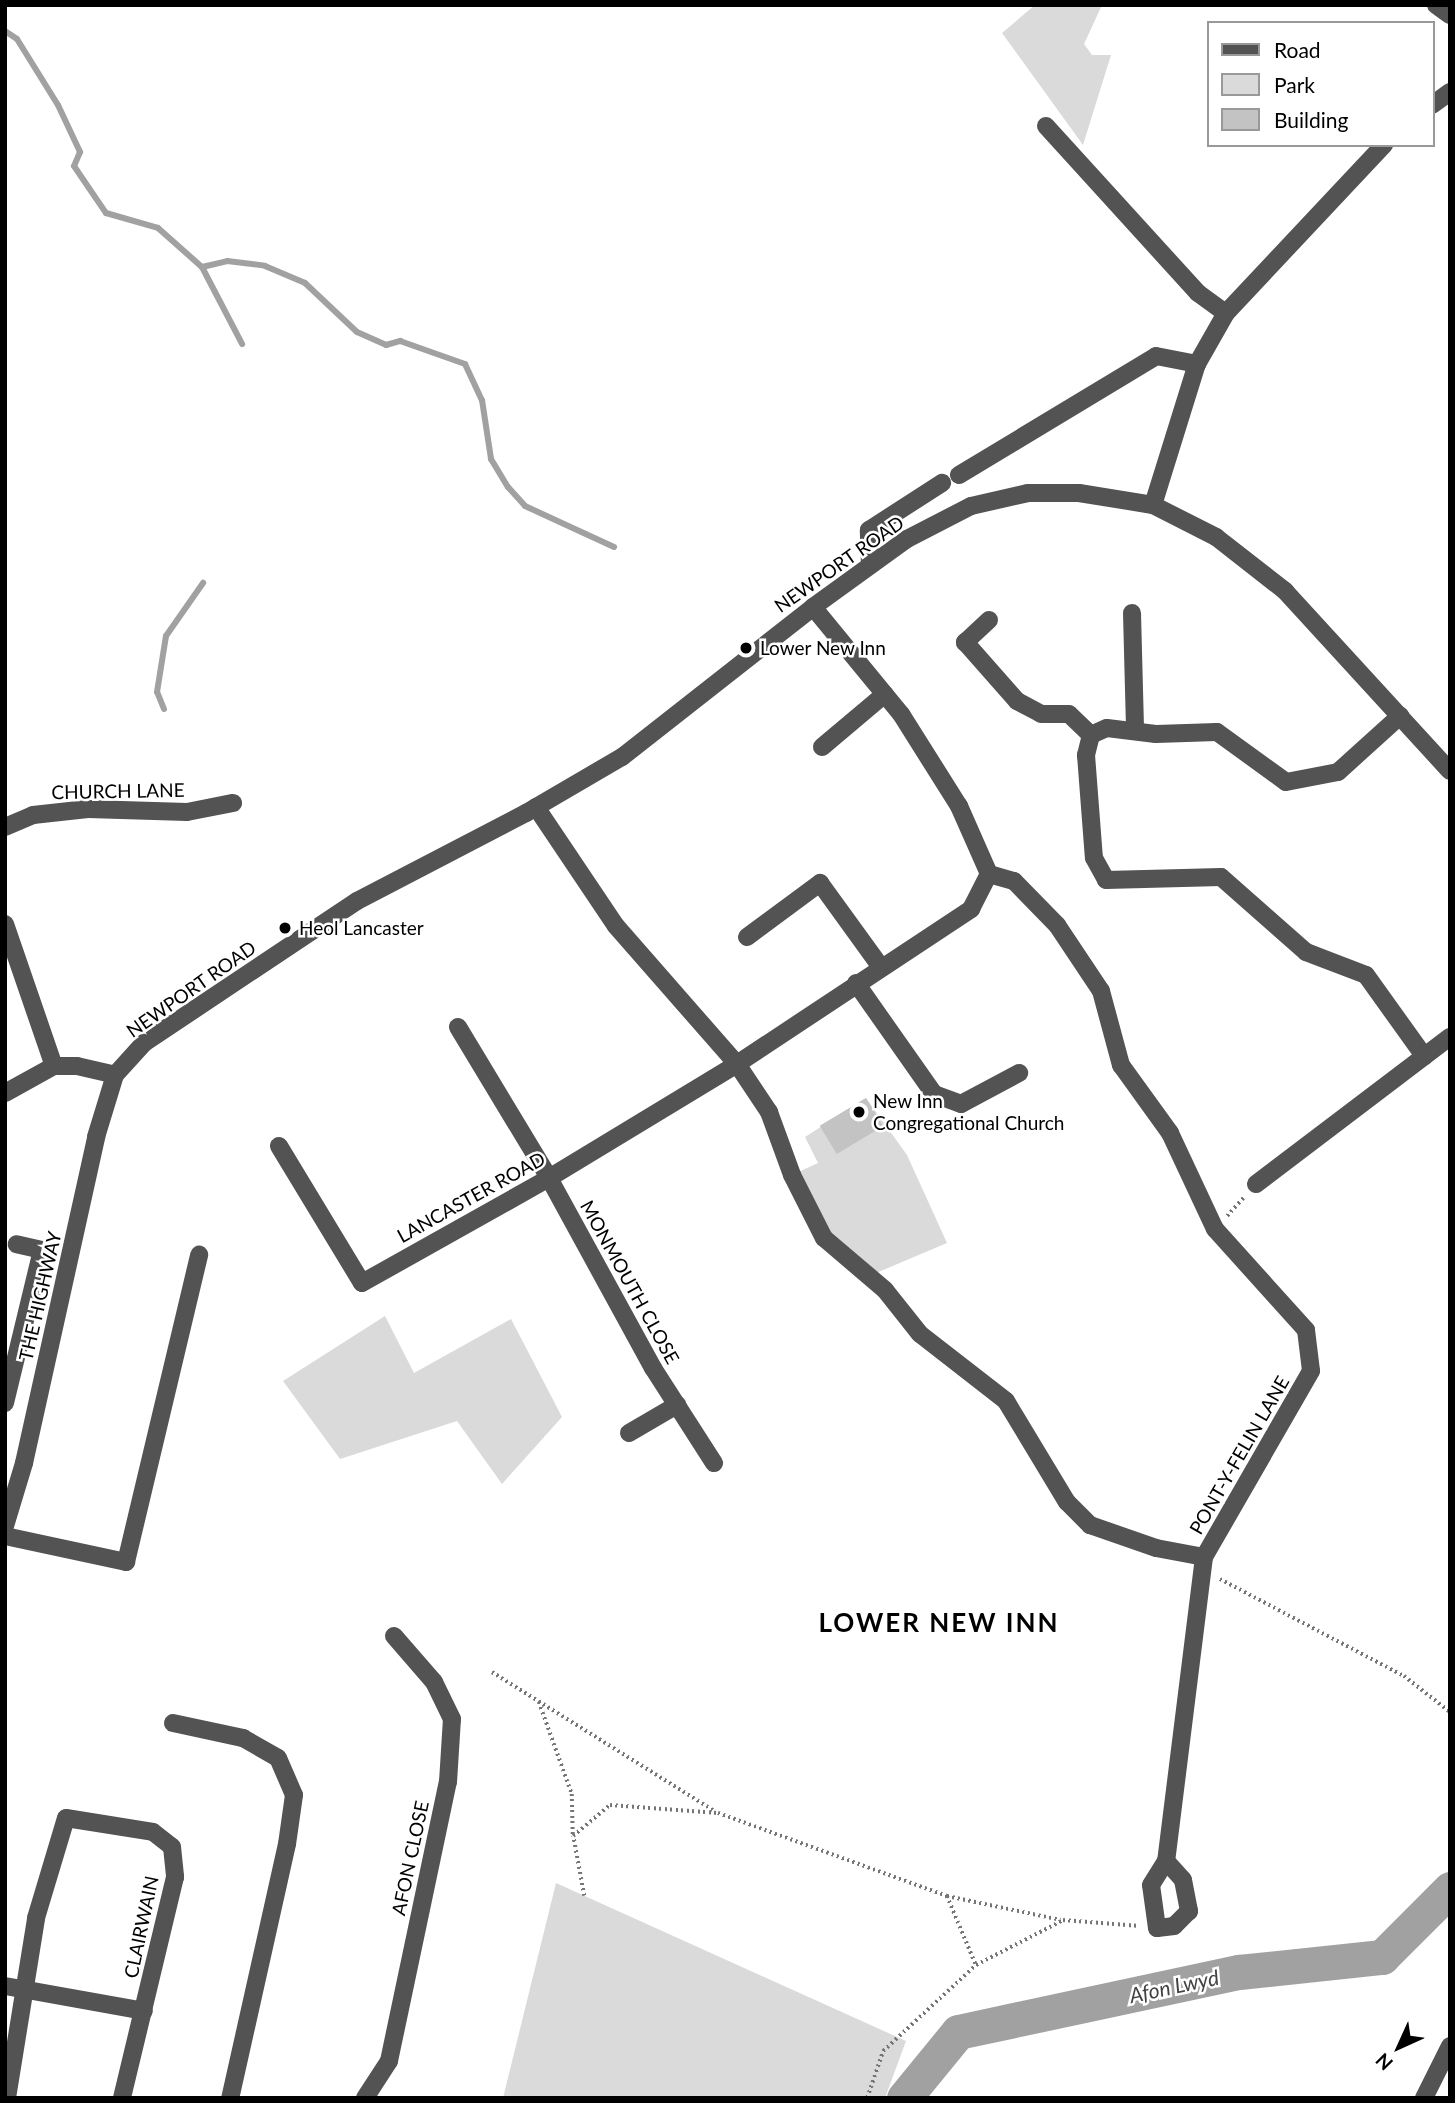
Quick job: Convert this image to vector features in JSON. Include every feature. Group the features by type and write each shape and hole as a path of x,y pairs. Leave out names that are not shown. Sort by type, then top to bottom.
{"street":[{"path":"1436,5 1450,15"},
{"path":"1434,104 1450,92"},
{"path":"1046,126 1198,293 1226,313"},
{"path":"1153,505 1197,364 1226,313 1382,147"},
{"path":"959,475 1156,356 1197,364"},
{"path":"870,565 869,530 942,483"},
{"name":"NEWPORT ROAD","path":"115,1075 144,1043 357,901 536,807 622,757 813,607 907,539 971,506 1028,493 1079,493 1153,505 1216,537 1286,591 1450,771"},
{"path":"813,607 885,694 959,806 989,874"},
{"path":"1132,613 1135,729"},
{"path":"989,620 965,642 1017,701 1041,714 1069,714 1091,735"},
{"path":"822,747 885,694"},
{"path":"1091,735 1107,728 1135,729 1156,734 1217,732 1286,782 1338,772 1400,716"},
{"path":"1091,735 1086,755 1094,858 1106,880 1221,877 1306,951 1366,975 1424,1056"},
{"name":"CHURCH LANE","path":"5,827 33,815 74,810 187,813 233,803"},
{"path":"536,807 616,926 737,1063 769,1112 792,1175 824,1238 885,1290 920,1334 1006,1401 1067,1502 1090,1525 1204,1563"},
{"name":"LANCASTER ROAD","path":"279,1146 362,1283 549,1178 737,1063 880,966 971,909 989,874"},
{"name":"PONT-Y-FELIN LANE","path":"989,874 1014,881 1057,925 1101,991 1121,1065 1170,1133 1215,1229 1306,1330 1311,1371 1204,1563 1167,1861 1151,1885 1157,1928"},
{"path":"747,937 820,883 880,966"},
{"path":"5,924 54,1066"},
{"path":"856,983 934,1094 961,1104 1019,1073"},
{"name":"MONMOUTH CLOSE","path":"458,1027 549,1178 677,1405 714,1463"},
{"path":"1256,1184 1450,1037"},
{"path":"5,1093 54,1066 77,1066 115,1075"},
{"name":"THE HIGHWAY","path":"5,1526 24,1463 96,1137 115,1075"},
{"path":"5,1403 42,1250 17,1244"},
{"path":"5,1536 126,1562 199,1255"},
{"path":"629,1433 677,1405"},
{"name":"AFON CLOSE","path":"365,2098 389,2061 448,1782 452,1719 434,1682 394,1636"},
{"path":"173,1723 243,1738 278,1758 293,1795 287,1844 230,2098"},
{"name":"CLAIRWAIN","path":"7,2098 36,1918 66,1818 153,1832 172,1847 175,1877 122,2098"},
{"path":"1157,1928 1174,1926 1189,1911 1184,1880 1167,1861"},
{"path":"5,1986 144,2011"},
{"path":"1424,2098 1450,2046"}],"path":[{"path":"1215,1229 1256,1184"},
{"path":"1204,1563 1404,1676 1450,1712"},
{"path":"492,1672 718,1813 947,1896 1063,1920 1157,1928"},
{"path":"538,1700 572,1794 573,1836 584,1896"},
{"path":"573,1836 610,1805 718,1813"},
{"path":"947,1896 976,1965"},
{"path":"867,2098 883,2052 976,1965 1063,1920"}],"green space":[{"path":"1035,5 1102,5 1084,44 1092,55 1111,55 1083,145 1002,33"},
{"path":"866,1098 907,1155 947,1243 869,1276 824,1238 792,1175 818,1163 805,1137"},
{"path":"385,1316 414,1373 511,1319 562,1417 502,1484 457,1421 340,1459 283,1381"},
{"path":"556,1883 906,2041 885,2098 503,2098"}],"building":[{"name":"New Inn Congregational Church","path":"866,1098 883,1126 837,1154 820,1126"}],"waterway":[{"path":"5,31 17,39 58,105 80,152 74,166 106,213 158,228 202,267 242,344"},
{"path":"202,267 227,261 265,266 305,283 357,332 386,345 400,341 465,364 482,400 491,459 508,487 525,506 614,547"},
{"path":"164,709 157,692 166,636 203,583"},
{"name":"Afon Lwyd","path":"904,2098 958,2032 1239,1972 1382,1957 1450,1889"}],"place":[{"name":"Lower New Inn","path":"746,648"},
{"name":"Heol Lancaster","path":"285,928"},
{"name":"New Inn Congregational Church","path":"859,1112"}],"district":[{"name":"LOWER NEW INN","path":"939,1623"}]}
